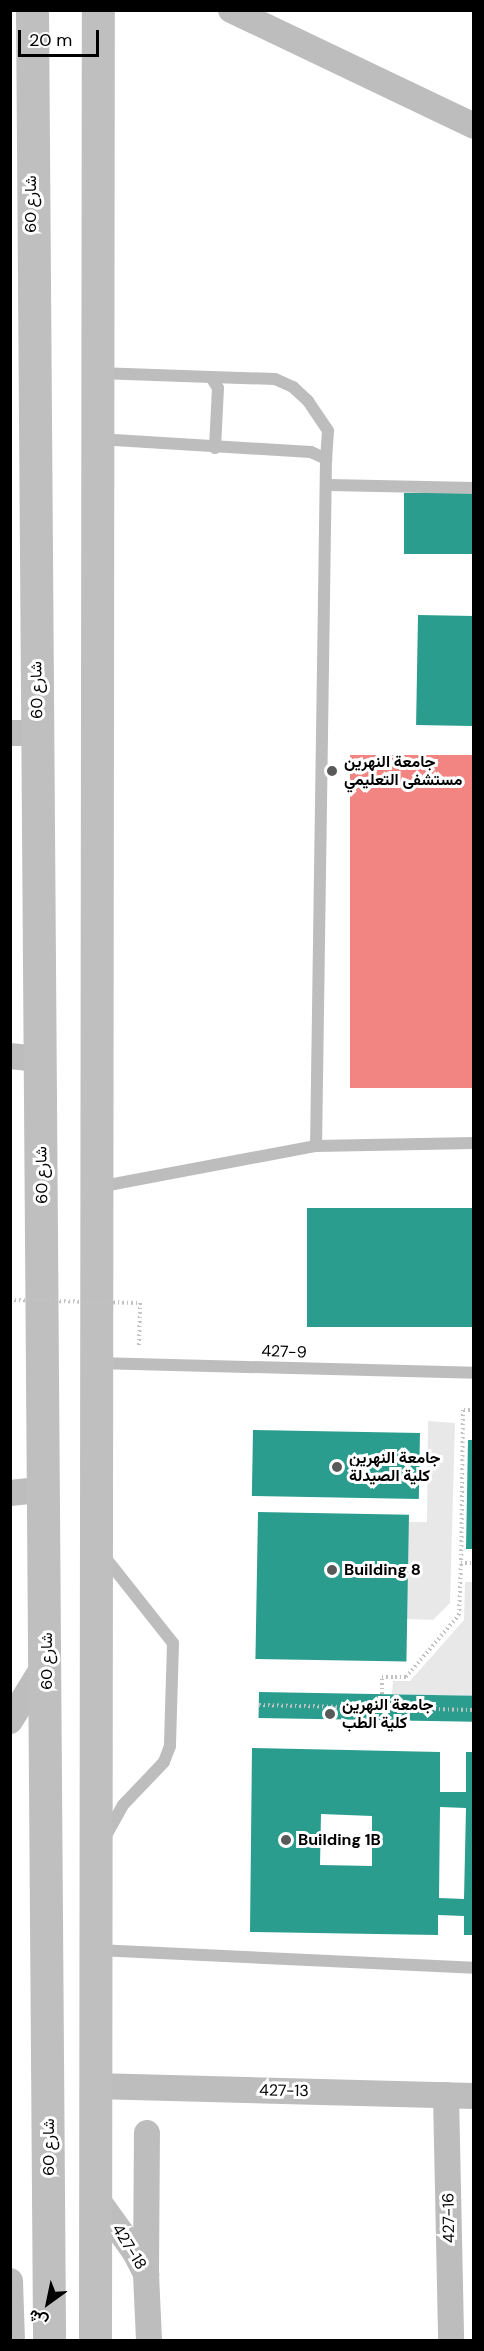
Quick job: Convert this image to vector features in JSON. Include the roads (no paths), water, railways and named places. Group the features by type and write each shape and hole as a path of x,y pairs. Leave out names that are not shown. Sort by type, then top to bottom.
{"street":[{"name":"شارع 60","path":"32,10 24,733 26,1058 45,1489 49,2340"},
{"path":"95,2340 93,1950 98,10"},
{"path":"231,10 474,126"},
{"path":"10,1492 45,1489"},
{"path":"10,1721 47,1661"},
{"name":"427-13","path":"94,2086 474,2096"},
{"name":"427-16","path":"446,2095 451,2340"},
{"path":"146,2274 147,2133"},
{"name":"427-18","path":"93,2195 135,2252 146,2274 149,2340"},
{"path":"10,2281 12,2340"}],"lane":[{"path":"97,373 275,380 293,387 308,401 328,432 326,459 329,485 316,1146"},
{"path":"211,377 218,388 215,448"},
{"path":"97,439 215,448 312,452 326,459"},
{"path":"329,485 474,488"},
{"path":"94,1188 316,1146 474,1143"},
{"name":"427-9","path":"94,1362 474,1373"},
{"path":"94,1542 173,1643 170,1746 164,1762 123,1805 94,1856"},
{"path":"93,1950 474,1968"}],"place":[{"name":"جامعة النهرين مستشفى التعليمي","path":"332,771"},
{"name":"جامعة النهرين كلية الصيدلة","path":"337,1467"},
{"name":"Building 8","path":"332,1570"},
{"name":"جامعة النهرين كلية الطب","path":"330,1714"},
{"name":"Building 1B","path":"286,1840"}]}
